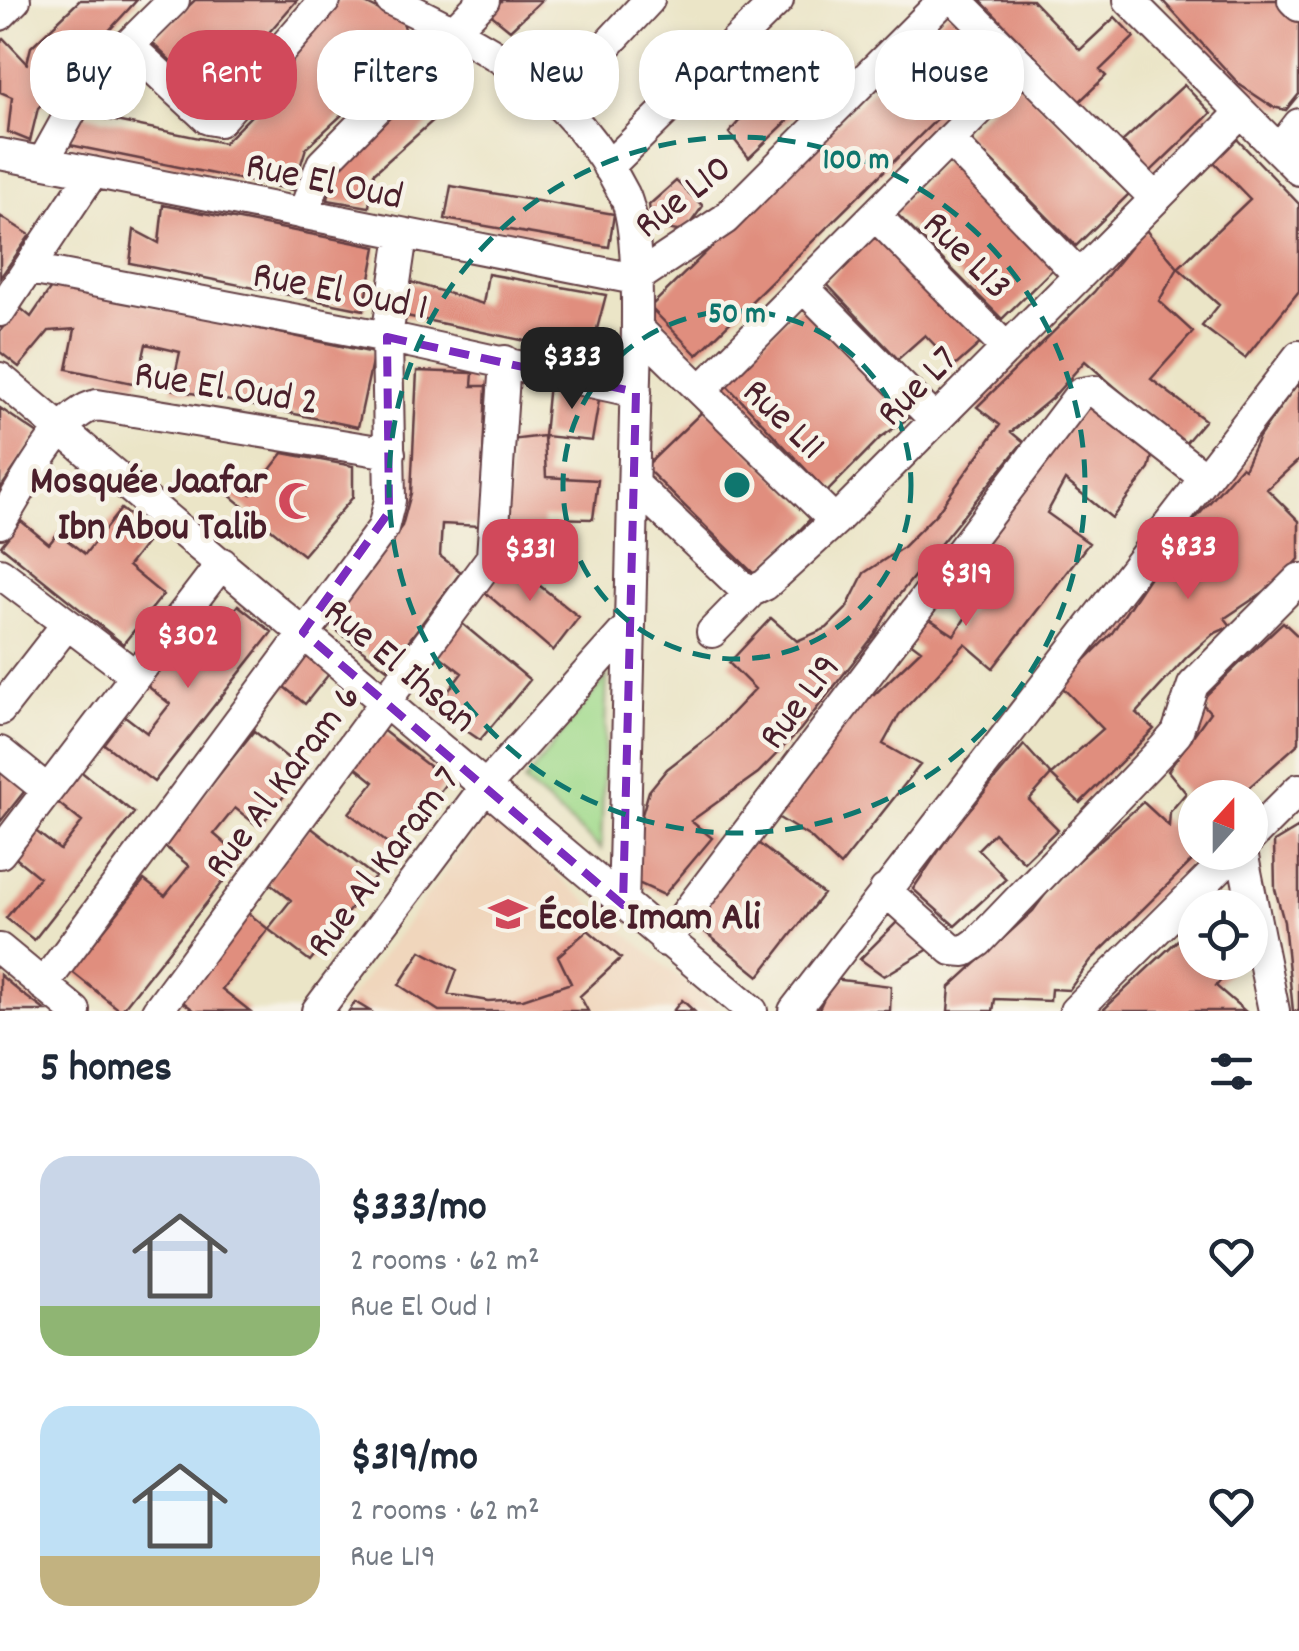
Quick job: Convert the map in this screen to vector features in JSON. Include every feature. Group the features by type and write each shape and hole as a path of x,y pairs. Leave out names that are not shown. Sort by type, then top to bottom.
{"street":[{"path":"0,15 15,0"},
{"path":"145,30 174,0"},
{"path":"146,62 208,119 219,122 326,0"},
{"path":"391,0 454,30 484,0"},
{"path":"619,32 649,0"},
{"path":"608,167 778,0"},
{"name":"Rue L10","path":"635,279 724,220 944,0"},
{"path":"956,0 986,30"},
{"path":"1129,0 1289,160 1299,124"},
{"path":"1294,0 1299,6"},
{"path":"1024,69 1155,198"},
{"name":"Rue L7","path":"712,632 752,591 765,586 835,521 1241,113"},
{"path":"42,162 66,120"},
{"path":"303,214 322,164 365,120"},
{"path":"573,120 626,199 635,279 636,392 623,905"},
{"path":"701,390 969,120"},
{"path":"949,140 1079,275"},
{"name":"Rue El Oud","path":"0,154 635,279"},
{"path":"0,311 93,172"},
{"name":"Rue L13","path":"874,214 1006,348"},
{"path":"43,984 384,528 390,500 387,337 402,235"},
{"name":"Rue El Oud 1","path":"30,270 387,337 636,392"},
{"path":"803,286 935,420"},
{"name":"Rue L11","path":"637,328 835,521"},
{"path":"794,1011 1299,356"},
{"name":"Rue Al Karam 6","path":"157,1011 492,557 504,362"},
{"name":"Rue El Ihsan","path":"0,378 752,1011"},
{"name":"Rue L19","path":"665,941 1080,392 1094,391 1205,478"},
{"name":"Rue El Oud 2","path":"61,430 80,408 97,404 390,452"},
{"path":"0,524 61,430"},
{"path":"634,484 740,585 752,591"},
{"path":"0,854 222,563"},
{"path":"0,573 134,675"},
{"path":"885,890 952,950 965,951 978,942 1164,750 1176,733 1193,685 1299,579"},
{"path":"0,710 67,624"},
{"name":"Rue Al Karam 7","path":"317,1011 486,786 630,625"},
{"path":"0,752 47,790"},
{"path":"1268,820 1299,789"},
{"path":"1075,1011 1220,870"},
{"path":"1241,870 1265,1006"},
{"path":"0,949 75,1011"}],"highlighted area":[{"path":"387,337 636,392 623,905 303,632 389,512"}],"shaded area":[{"name":"École Imam Ali","path":"487,817 719,1011 340,1011"}],"green space":[{"path":"607,675 601,849 524,782"}],"building":[{"path":"80,0 137,0 110,30 49,30"},
{"path":"195,0 297,0 271,30 166,30 166,56 151,42"},
{"path":"337,0 359,0 403,22 405,30 317,30 317,120 336,120 306,148 293,190 70,145 75,120 111,120 224,143 247,120 297,120 297,43"},
{"path":"502,0 542,0 510,30 489,13"},
{"path":"980,0 1032,0 1080,50 1115,17 1134,37 1100,70 1106,76 1079,102 1024,45 1024,30 1009,30"},
{"path":"1162,0 1278,0 1299,18 1299,94 1286,110 1273,107 1240,85"},
{"path":"949,11 968,30 930,30"},
{"path":"4,39 27,63 30,51 30,120 35,120 30,141 8,132 12,97 0,92 0,42"},
{"path":"1184,85 1211,113 1150,172 1123,141"},
{"path":"875,87 875,120 936,120 697,355 650,307 841,120 855,120 855,107"},
{"path":"1024,88 1129,194 1076,246 964,133 977,120 1024,120"},
{"path":"381,120 434,120 374,173 369,207 328,200 334,166"},
{"path":"740,120 789,120 749,158 729,133"},
{"path":"1232,134 1299,204 1299,291 1245,358 1202,326 1219,305 1178,268 1250,199 1209,157"},
{"path":"947,159 1055,267 1002,319 894,211"},
{"path":"676,181 703,206 684,232 652,227 649,205"},
{"path":"451,186 614,214 609,247 445,219"},
{"path":"163,205 376,247 364,310 130,263 134,230 159,243"},
{"path":"0,216 30,235 0,278"},
{"path":"1145,229 1178,268 1159,301 1193,332 1151,379 1205,420 1183,446 1085,361 1052,398 1011,432 1023,442 895,600 876,633 800,730 758,773 691,821 712,838 664,895 638,883 639,825 649,791 667,769 711,735 755,689 729,663 771,618 797,641 827,628 846,609 864,573 902,548 936,514 1000,425 977,407 1094,292"},
{"path":"875,230 983,341 955,366 925,335 898,359 826,283"},
{"path":"488,274 606,295 597,329 598,356 392,313 401,279 483,304"},
{"path":"53,285 374,353 358,427 172,389 180,352 146,344 137,384 67,369 75,329 49,331 19,367 0,352 0,331 19,307 31,317"},
{"path":"800,305 910,417 880,438 827,492 722,380"},
{"path":"417,371 473,373 472,386 486,386 480,526 442,524 440,556 461,572 387,669 327,623 402,526 411,493"},
{"path":"1299,381 1299,460 1267,489 1299,521 1299,559 1280,581 1225,618 1231,626 1213,634 1187,657 1136,713 1154,729 1080,803 1051,775 1103,729 1060,685 1112,633 1167,551 1241,467 1244,469 1259,437"},
{"path":"549,383 601,389 592,441 544,436"},
{"path":"1092,406 1152,456 1149,469 1112,518 1065,480 1047,513 1089,543 993,668 965,644 899,715 883,744 920,765 840,866 810,837 774,815 868,690 874,695 921,650 905,638 925,616 954,635 987,585 962,565 1083,407"},
{"path":"707,407 813,516 756,576 645,467"},
{"path":"0,408 38,434 0,489"},
{"path":"544,436 546,477 598,480 593,519 543,518 543,563 505,558 510,440"},
{"name":"Mosquée Jaafar Ibn Abou Talib","path":"283,453 353,466 353,497 303,555 229,495 236,483 251,494"},
{"path":"121,509 153,534 128,566 163,595 123,644 1,546 21,521 49,544 58,533 85,554"},
{"path":"505,558 579,617 553,651 480,588"},
{"path":"238,605 272,632 154,782 100,741 121,713 147,733 170,704 145,684 190,626 210,641"},
{"path":"459,621 530,680 480,740 435,709 462,673 432,650"},
{"path":"1283,622 1299,637 1299,743 1257,780 1178,780 1178,783 1168,771 1210,712 1200,701"},
{"path":"305,638 337,664 305,704 273,678"},
{"path":"381,729 448,781 395,849 349,813 374,782 353,765"},
{"path":"254,731 304,771 259,827 235,808 214,834 242,858 121,1011 71,971 144,880 165,896 189,866 163,845"},
{"path":"1024,745 1051,775 1029,800 1058,829 1024,862 994,833 978,849 1006,879 955,926 913,889 954,828"},
{"path":"0,767 27,788 0,822"},
{"path":"79,770 134,813 34,940 6,918 39,877 12,855 33,829 60,850 82,822 56,801"},
{"path":"1143,802 1169,826 1170,812 1178,802 1178,870 1183,870 1091,960 1069,990 1051,989 1050,1001 995,999 993,1011 948,1011 950,987 1033,911 1056,880"},
{"path":"309,826 375,877 310,961 268,929 291,900 266,880"},
{"path":"1299,827 1299,1011 1293,1011 1284,922 1275,889 1274,842"},
{"path":"753,839 823,894 759,976 689,919"},
{"path":"243,909 268,929 222,989 250,1011 195,1011 175,996"},
{"path":"900,919 929,949 884,976 860,959"},
{"path":"588,930 621,958 580,996 588,1011 439,1011 399,985 421,951 457,970 448,994 488,1001 523,999 571,983 558,956"},
{"path":"1178,940 1178,980 1221,980 1216,986 1245,1011 1102,1011"},
{"path":"0,975 20,992 46,1011 0,1011"},
{"path":"833,979 891,986 890,1011 818,1011"},
{"path":"682,1000 694,1011 673,1011"},
{"path":"355,1002 370,1011 349,1011"}],"place":[{"name":"Mosquée Jaafar Ibn Abou Talib","path":"297,501"},
{"name":"École Imam Ali","path":"508,914"}]}
